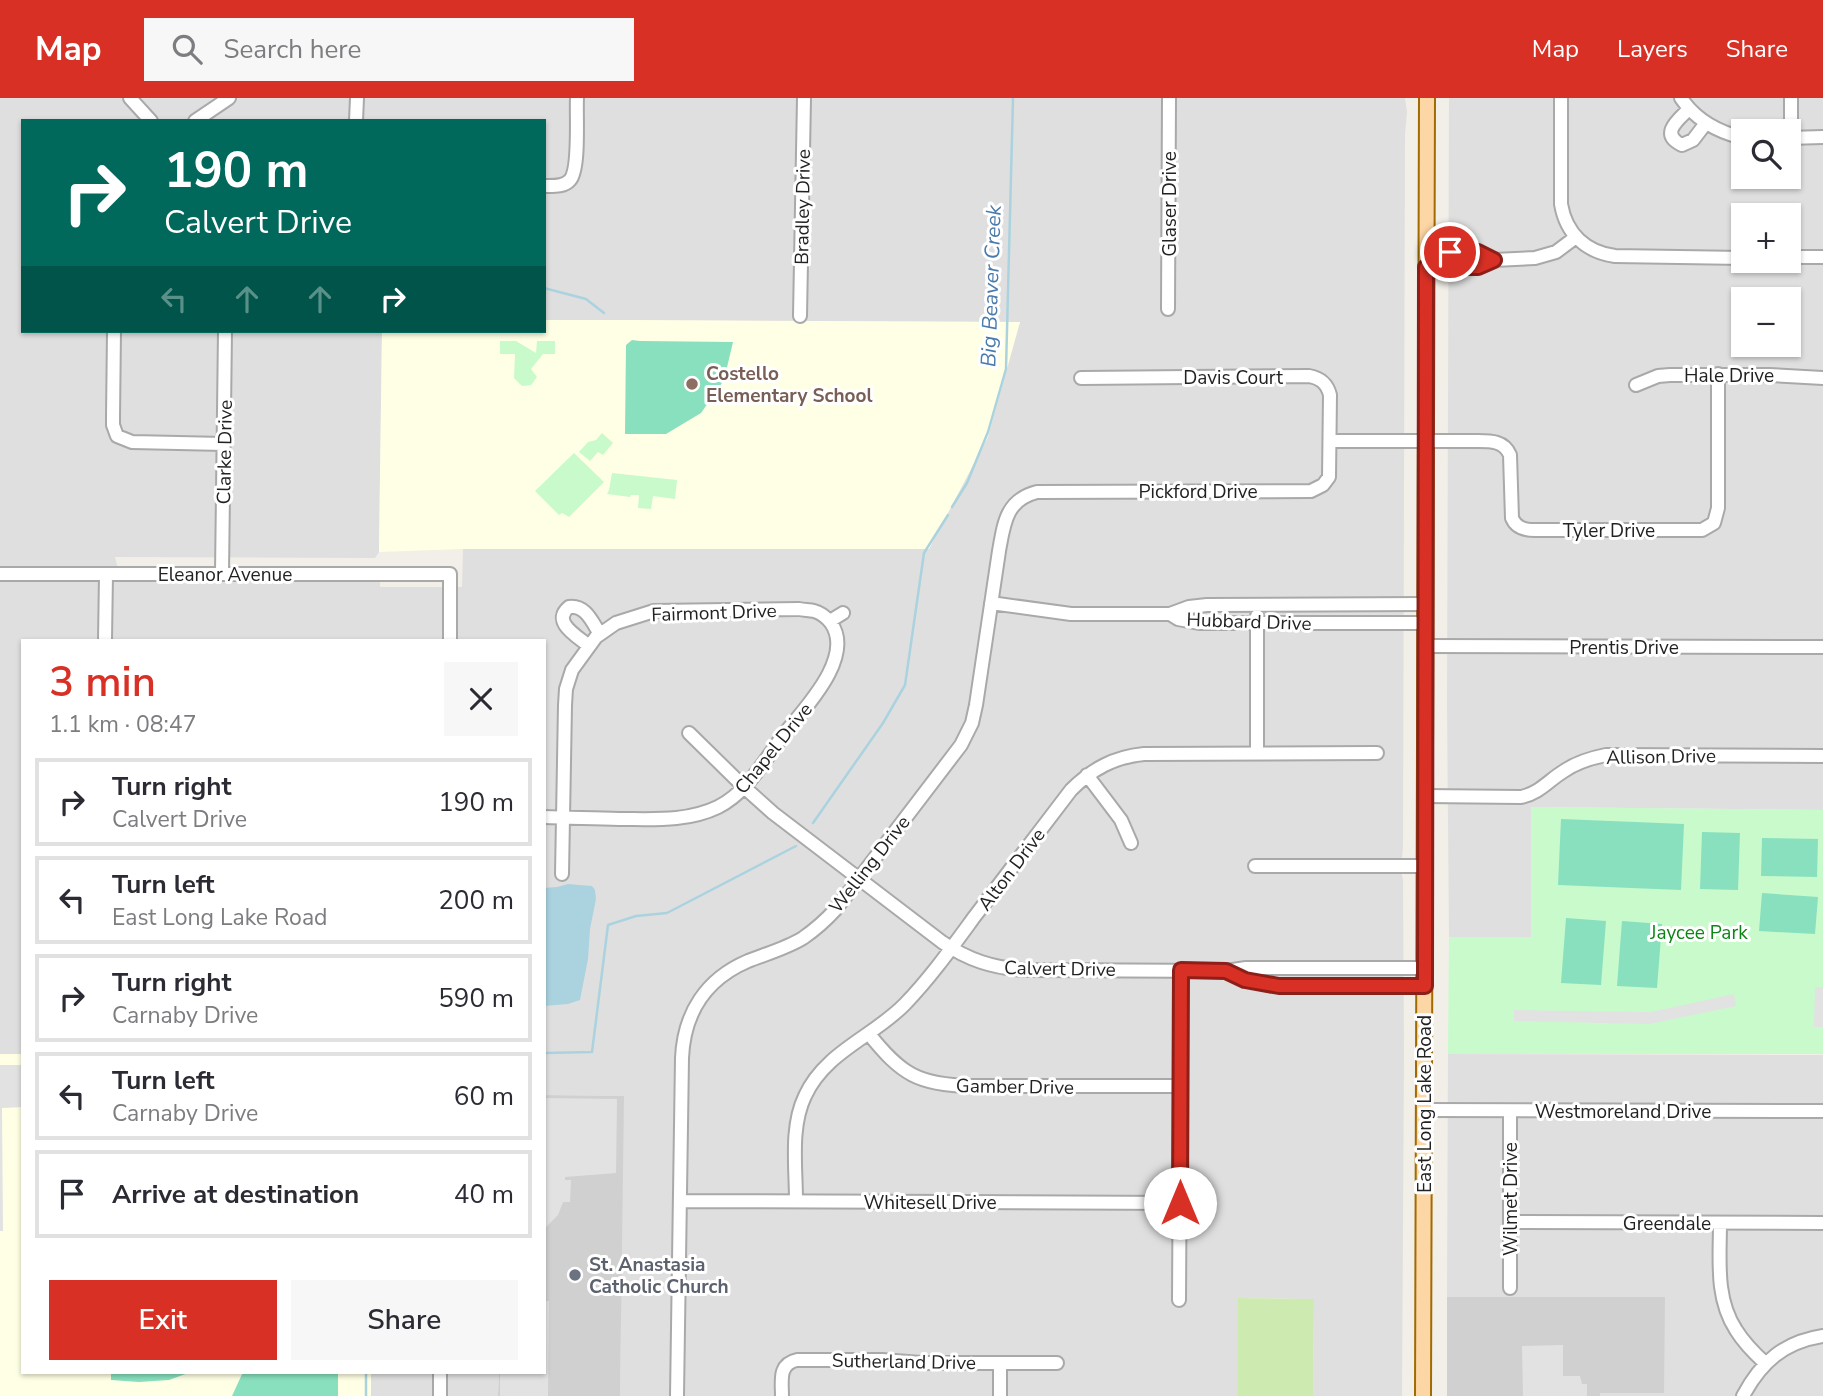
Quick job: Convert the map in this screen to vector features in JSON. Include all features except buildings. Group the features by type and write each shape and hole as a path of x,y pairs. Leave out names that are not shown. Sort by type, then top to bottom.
{"main road":[{"name":"East Long Lake Road","path":"1423,1396 1427,98"}],"street":[{"path":"130,98 149,119"},
{"path":"198,119 229,98"},
{"path":"356,119 357,98"},
{"path":"546,186 559,186 569,181 573,175 576,163 577,98"},
{"name":"Bradley Drive","path":"800,316 804,98"},
{"name":"Glaser Drive","path":"1169,98 1169,309"},
{"path":"1561,98 1561,204 1565,221 1576,237 1592,250 1615,256 1731,258"},
{"path":"1790,119 1791,98"},
{"path":"1706,123 1689,143 1682,145 1671,135 1672,127 1685,103 1706,123 1731,135"},
{"path":"1801,138 1823,137"},
{"path":"1426,267 1478,267 1494,260 1546,256 1576,237"},
{"path":"1426,252 1478,252 1494,260"},
{"path":"1801,257 1823,257"},
{"path":"114,333 113,425 117,436 126,442 224,444"},
{"name":"Clarke Drive","path":"222,573 225,333"},
{"name":"Tyler Drive","path":"1426,441 1490,442 1505,447 1511,462 1512,518 1522,529 1702,530 1714,523 1718,508 1718,374"},
{"name":"Hale Drive","path":"1636,385 1658,376 1718,374 1823,378"},
{"name":"Davis Court","path":"1081,378 1314,377 1322,381 1330,395 1331,441"},
{"path":"1331,441 1426,441"},
{"name":"Pickford Drive","path":"1024,495 1037,492 1311,491 1323,485 1329,477 1331,441"},
{"name":"Welling Drive","path":"677,1396 682,1043 686,1027 695,1006 715,982 733,969 801,939 821,925 836,909 965,738 976,705 1004,527 1013,504 1024,495"},
{"name":"Eleanor Avenue","path":"0,574 450,574 450,639"},
{"path":"105,639 106,574"},
{"name":"Hubbard Drive","path":"991,603 1071,614 1170,614 1198,606 1425,604"},
{"path":"1257,605 1257,753"},
{"name":"Hubbard Drive","path":"1330,605 1330,623"},
{"path":"589,646 565,626 562,617 564,611 569,607 580,607 600,634"},
{"name":"Fairmont Drive","path":"562,874 566,689 572,670 600,634 616,623 654,611 799,609 814,611 830,621"},
{"path":"830,621 843,613"},
{"name":"Hubbard Drive","path":"1170,614 1199,623 1426,623"},
{"name":"Chapel Drive","path":"546,817 652,819 693,816 720,806 744,787 819,690 838,650 835,628 830,621"},
{"name":"Prentis Drive","path":"1425,646 1823,647"},
{"name":"Calvert Drive","path":"690,733 773,813 951,948 981,964 1011,970 1424,968"},
{"name":"Alton Drive","path":"796,1201 799,1112 806,1094 825,1066 904,1005 1072,790 1087,775 1114,760 1133,755 1377,753"},
{"name":"Allison Drive","path":"1425,796 1521,797 1540,790 1573,766 1606,755 1823,756"},
{"path":"1087,775 1121,820 1131,842"},
{"path":"1255,866 1425,866"},
{"path":"1329,986 1330,968"},
{"path":"1180,1300 1181,970"},
{"name":"Calvert Drive","path":"1226,971 1245,980 1270,985 1425,986"},
{"name":"Gamber Drive","path":"869,1034 887,1056 908,1073 943,1084 1181,1086"},
{"name":"Westmoreland Drive","path":"1424,1110 1823,1111"},
{"name":"Wilmet Drive","path":"1510,1111 1510,1288"},
{"name":"Whitesell Drive","path":"680,1201 1180,1203"},
{"name":"Greendale","path":"1511,1222 1823,1223"},
{"path":"1720,1223 1720,1280 1723,1301 1736,1331 1765,1363"},
{"path":"1743,1396 1751,1380 1765,1363 1781,1350 1823,1336"},
{"name":"Sutherland Drive","path":"782,1396 782,1370 791,1360 1057,1363"},
{"path":"1000,1363 1000,1396"},
{"path":"440,1374 440,1396"}],"shaded area":[{"path":"0,98 1405,98 1401,871 1404,1053 1402,1396 1313,1396 1314,1299 1239,1298 1238,1396 620,1396 623,1096 546,1095 546,639 21,639 21,1054 0,1054","holes":["21,119 546,119 546,320 1020,322 929,549 463,549 462,587 380,587 380,581 323,578 120,577 115,557 375,558 379,552 382,333 21,333"]},
{"path":"1449,98 1823,98 1823,810 1531,807 1531,937 1449,937"},
{"name":"Costello Elementary School","path":"546,320 1020,322 988,437 929,549 463,549 379,552 382,333 546,333"},
{"path":"1815,987 1823,987 1823,1027 1814,1027"},
{"path":"1734,994 1736,1006 1649,1024 1514,1021 1514,1010 1651,1012"},
{"path":"0,1054 21,1054 21,1374 371,1374 371,1396 0,1396"},
{"path":"1448,1054 1823,1055 1823,1396 1600,1396 1665,1297 1447,1297"},
{"path":"0,1065 21,1065 21,1107 2,1108 3,1231 0,1231"},
{"path":"546,1095 624,1096 620,1396 498,1396 499,1374 546,1374"},
{"path":"546,1098 617,1099 616,1173 565,1177 565,1180 571,1180 570,1202 563,1202 558,1215 546,1227"},
{"path":"1447,1297 1665,1297 1664,1393 1600,1393 1600,1396 1447,1396"},
{"path":"546,1301 549,1301 548,1396 500,1396 500,1374 546,1374"},
{"path":"1563,1345 1563,1376 1580,1376 1582,1384 1587,1384 1587,1396 1523,1396 1522,1346"},
{"path":"371,1374 499,1374 498,1396 371,1396"}],"green space":[{"path":"632,340 733,342 724,380 701,413 666,434 625,434 626,345"},
{"path":"500,341 516,341 536,353 537,341 555,341 555,354 543,354 531,369 537,377 531,385 522,386 514,378 515,354 500,354"},
{"path":"602,433 613,443 603,455 598,452 590,461 579,452"},
{"path":"574,453 604,482 569,517 562,513 559,515 535,491"},
{"path":"612,473 677,480 675,499 653,496 651,509 638,508 639,495 630,497 607,494"},
{"name":"Jaycee Park","path":"1531,807 1823,810 1823,1054 1448,1054 1449,937 1531,937"},
{"path":"1561,819 1684,824 1681,890 1558,885"},
{"path":"1702,832 1740,833 1738,890 1700,889"},
{"path":"1762,838 1818,839 1817,877 1761,876"},
{"path":"1762,893 1818,897 1815,934 1759,931"},
{"path":"1566,918 1606,921 1601,985 1561,983"},
{"path":"1622,921 1662,924 1657,988 1617,986"},
{"path":"1238,1298 1314,1299 1313,1396 1238,1396"},
{"path":"111,1374 186,1374 169,1380 111,1380"},
{"path":"242,1374 338,1374 338,1396 232,1396"}],"water":[{"path":"568,884 592,886 596,899 580,1000 546,1006 546,888"}],"waterway":[{"name":"Big Beaver Creek","path":"952,507 967,483 988,432 1006,369 1013,98"},
{"path":"546,289 586,299 604,313"},
{"name":"Big Beaver Creek","path":"813,823 883,723 905,685 924,553 948,515"},
{"name":"Big Beaver Creek","path":"546,1053 592,1052 608,925 636,916 667,913 796,846"},
{"name":"Big Beaver Creek","path":"366,1374 366,1396"}],"place":[{"name":"Costello Elementary School","path":"692,384"},
{"name":"St. Anastasia Catholic Church","path":"575,1275"}],"route":[{"path":"1180,1203 1181,970 1226,971 1245,980 1279,986 1425,986 1426,267 1478,267 1494,260 1478,252 1450,252"}]}
